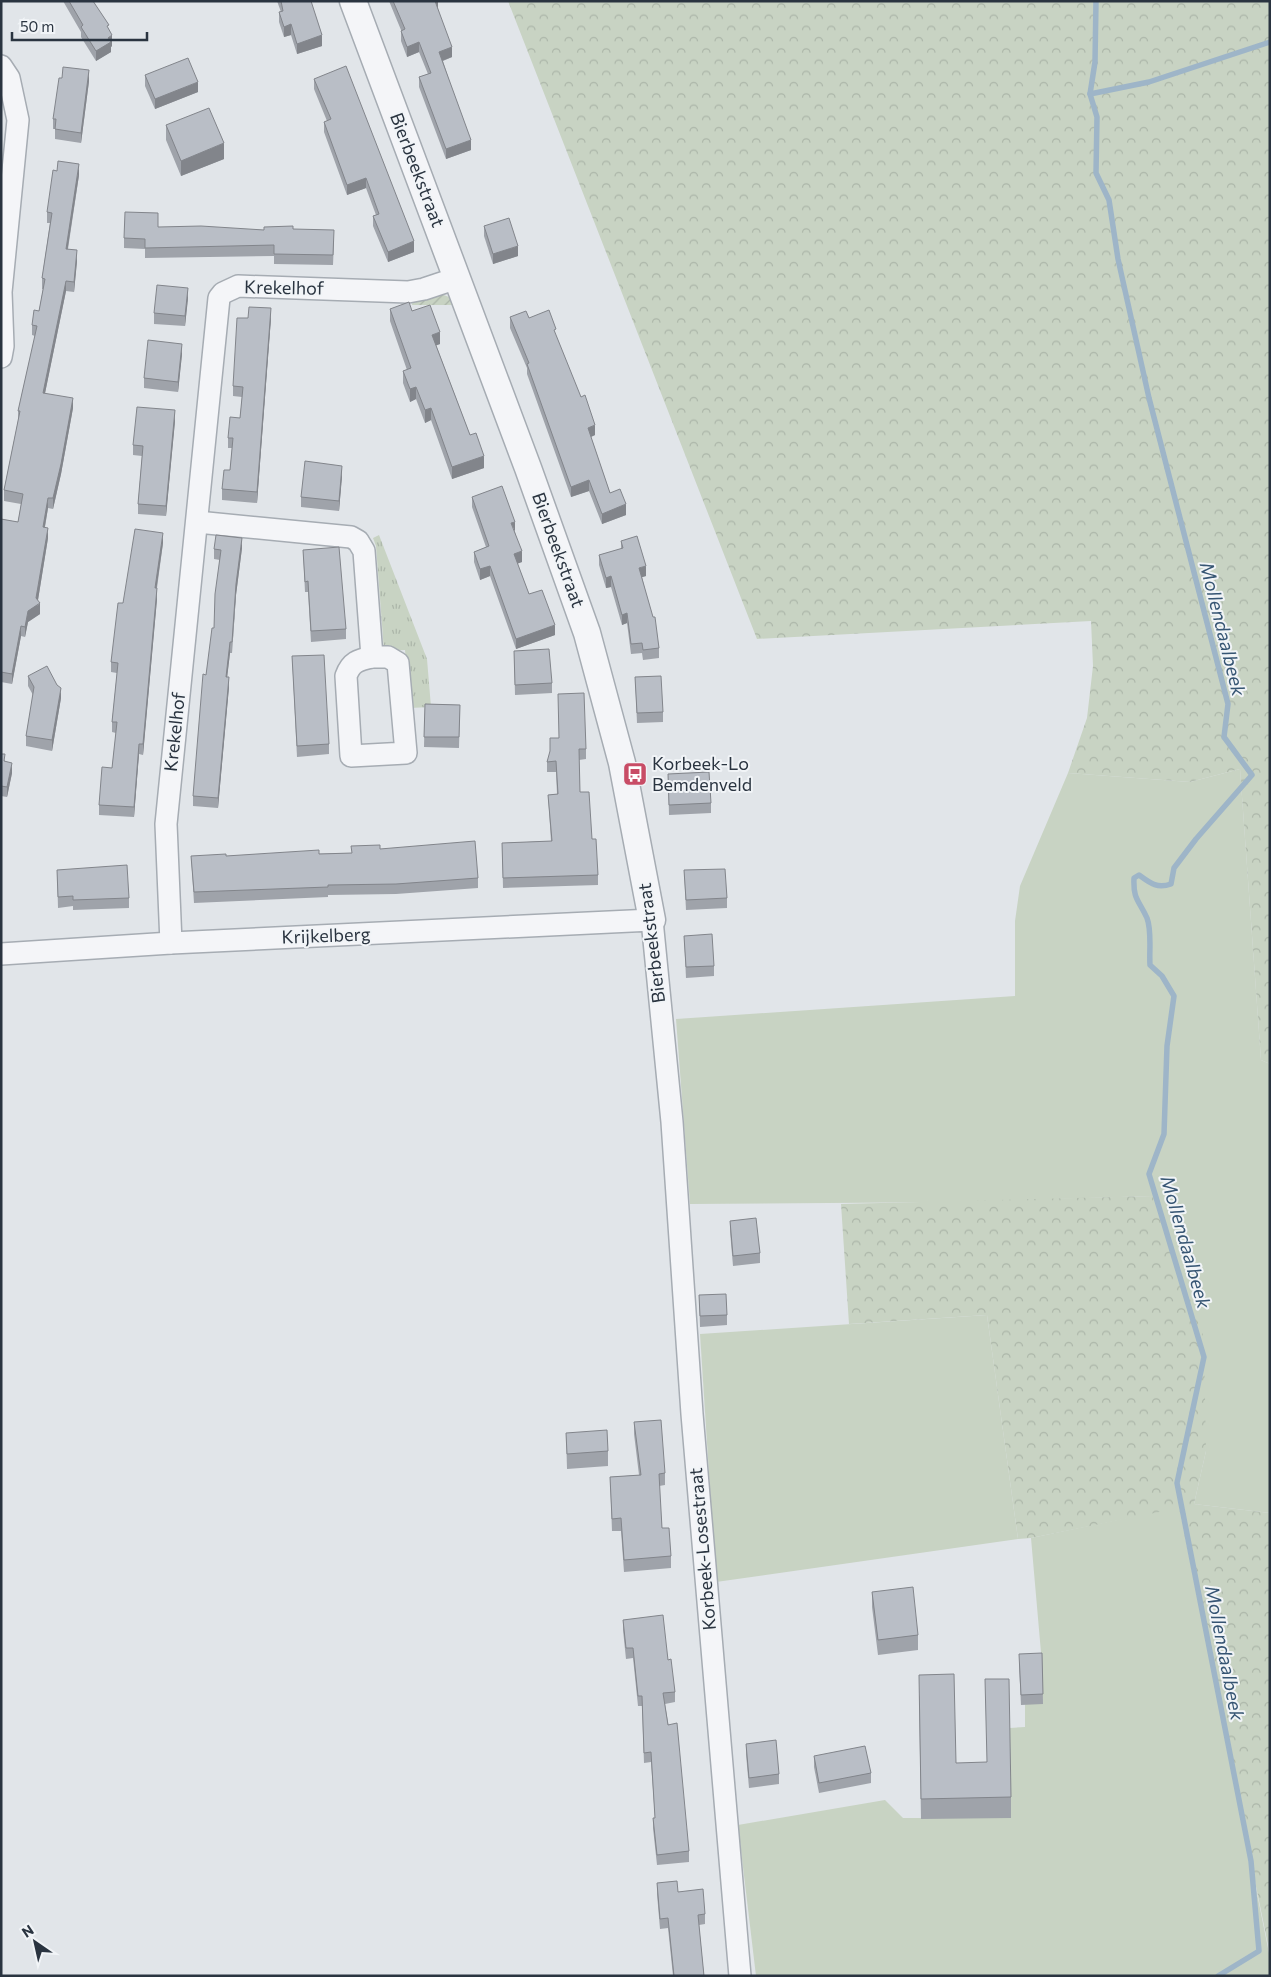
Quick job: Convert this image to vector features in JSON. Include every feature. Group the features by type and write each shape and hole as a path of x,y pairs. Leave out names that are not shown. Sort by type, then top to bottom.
{"street":[{"name":"Bierbeekstraat","path":"353,1 587,633 622,763 652,920 672,1122"},
{"path":"1,66 9,78 18,120 1,292 3,346 1,357"},
{"name":"Krekelhof","path":"171,943 166,824 218,304 223,293 238,286 408,292 424,289 457,278"},
{"path":"197,522 351,537 358,541 364,550 372,657"},
{"path":"372,657 388,657 398,663 406,753 351,756 346,676 350,666 358,660 372,657"},
{"name":"Krijkelberg","path":"1,954 171,943 652,920"},
{"name":"Korbeek-Losestraat","path":"672,1122 693,1424 740,1976"}],"green space":[{"path":"508,1 1270,1 1270,1064 1261,1060 1240,769 1190,782 1068,773 1087,718 1093,666 1091,621 757,639"},
{"path":"441,294 449,297 452,305 412,305 413,299"},
{"path":"379,535 427,659 431,707 410,708 405,650 384,651 376,546 373,538"},
{"path":"1240,769 1261,1060 1270,1064 1270,1513 1194,1504 1206,1451 1153,1196 961,1202 690,1204 676,1019 1015,996 1015,921 1020,886 1068,773 1190,782"},
{"path":"1153,1196 1204,1338 1206,1451 1194,1504 1270,1513 1270,1955 1179,1508 1018,1539 987,1315 849,1324 841,1204"},
{"path":"987,1315 1018,1539 716,1582 700,1334"},
{"path":"1179,1507 1270,1958 1270,1976 756,1976 738,1825 885,1800 903,1818 1011,1818 1010,1728 1025,1727 1025,1705 1042,1664 1031,1538"}],"building":[{"path":"69,1 93,1 109,25 107,26 112,35 108,38 111,42 96,51 81,27 83,25"},
{"path":"281,1 311,1 322,35 297,44 291,24 284,27 279,12 283,11"},
{"path":"393,1 435,1 452,47 439,52 471,140 446,149 419,77 431,73 419,42 407,47 401,31 405,29"},
{"path":"188,58 198,82 155,99 145,75"},
{"path":"346,66 414,241 388,252 373,216 379,214 366,178 347,185 324,122 331,119 314,79"},
{"path":"63,67 89,70 81,133 55,129 56,119 53,119 59,78 62,78"},
{"path":"209,108 224,143 181,161 166,125"},
{"path":"58,161 79,164 66,249 77,250 74,282 66,281 43,393 73,398 61,464 53,498 48,498 43,527 48,528 36,598 40,603 28,611 25,627 21,626 12,674 1,672 1,519 18,522 23,494 4,490 20,411 18,411 37,326 32,325 34,310 39,311 45,279 42,278 52,213 47,212 53,170 57,171"},
{"path":"125,212 158,213 158,227 201,226 264,230 264,227 293,226 293,229 334,230 333,255 274,254 274,245 145,248 145,239 124,238"},
{"path":"509,218 518,246 493,254 484,226"},
{"path":"157,285 188,288 185,316 154,313"},
{"path":"409,302 412,311 430,305 440,332 432,335 470,435 476,433 484,456 452,467 431,408 425,410 416,387 410,389 403,371 411,368 390,309"},
{"path":"249,307 271,308 257,492 222,489 224,470 230,470 233,438 228,438 230,417 240,418 243,387 233,386 237,318 248,318"},
{"path":"549,310 556,329 554,330 581,397 585,395 595,425 588,428 610,493 620,489 626,504 602,514 589,480 571,487 527,364 529,363 510,317 526,311 529,318"},
{"path":"148,340 182,344 178,382 144,378"},
{"path":"137,407 175,410 166,506 138,504 143,446 133,445"},
{"path":"305,461 342,466 339,501 301,497"},
{"path":"502,486 515,522 511,523 522,551 514,554 529,594 542,590 555,625 516,639 490,566 480,569 474,552 489,546 472,497"},
{"path":"135,529 163,533 155,588 157,588 143,744 139,744 134,807 99,805 102,767 112,768 117,722 112,722 118,663 111,662 118,603 123,603"},
{"path":"216,535 242,538 236,584 232,642 230,642 226,677 229,677 218,798 193,796 203,674 206,675 212,628 214,628 215,594 221,550 214,549"},
{"path":"637,536 646,566 639,568 653,617 655,617 659,648 643,650 642,643 631,644 627,613 622,615 611,576 606,578 599,555 623,548 621,541"},
{"path":"339,547 346,629 311,631 308,581 305,582 303,550"},
{"path":"549,649 552,683 515,685 514,651"},
{"path":"324,655 329,744 297,746 292,656"},
{"path":"47,666 57,685 61,688 52,740 26,736 34,687 28,676"},
{"path":"661,676 663,712 637,713 635,677"},
{"path":"584,693 586,749 579,749 580,792 589,792 592,839 596,839 598,875 503,878 502,843 552,841 548,795 558,794 556,761 547,762 550,751 550,738 559,738 558,694"},
{"path":"425,704 460,705 459,737 424,737"},
{"path":"1,754 5,754 4,761 12,763 7,787 1,786"},
{"path":"709,772 711,803 669,805 668,774"},
{"path":"475,841 478,878 396,884 328,885 328,887 194,892 191,856 226,854 226,856 319,850 319,854 352,853 351,846 380,845 380,849"},
{"path":"127,865 129,898 73,900 73,896 58,897 57,870"},
{"path":"725,869 727,898 686,900 684,870"},
{"path":"712,934 714,966 686,967 684,936"},
{"path":"756,1218 760,1253 733,1256 730,1221"},
{"path":"726,1294 727,1315 700,1316 699,1295"},
{"path":"661,1420 665,1473 659,1474 662,1528 669,1528 671,1556 624,1560 621,1518 612,1519 610,1477 641,1475 634,1422"},
{"path":"607,1430 608,1451 567,1454 566,1433"},
{"path":"913,1587 918,1635 878,1640 872,1592"},
{"path":"663,1615 668,1660 671,1659 675,1692 663,1693 668,1725 677,1723 689,1851 657,1855 653,1818 655,1818 651,1752 644,1753 642,1696 638,1696 633,1648 626,1648 623,1620"},
{"path":"1042,1653 1043,1694 1021,1695 1019,1654"},
{"path":"954,1674 956,1763 987,1762 985,1679 1009,1679 1011,1797 921,1799 919,1675"},
{"path":"776,1740 779,1774 749,1778 746,1744"},
{"path":"865,1746 871,1773 819,1783 814,1756"},
{"path":"677,1881 678,1892 703,1889 705,1914 698,1915 704,1976 674,1976 668,1918 660,1919 657,1883"}],"waterway":[{"name":"Mollendaalbeek","path":"1096,1 1095,62 1090,94 1097,117 1096,173 1109,200 1118,259 1149,398 1228,704 1224,737 1252,775 1196,839 1174,868 1171,884 1162,886 1150,883 1139,875 1134,878 1136,896 1149,923 1150,965 1162,976 1174,996 1167,1046 1164,1134 1149,1174 1204,1357 1177,1483 1251,1861 1259,1951 1218,1976"},
{"path":"1090,94 1149,82 1270,42"}],"place":[{"name":"Korbeek-Lo Bemdenveld","path":"635,774"}]}
